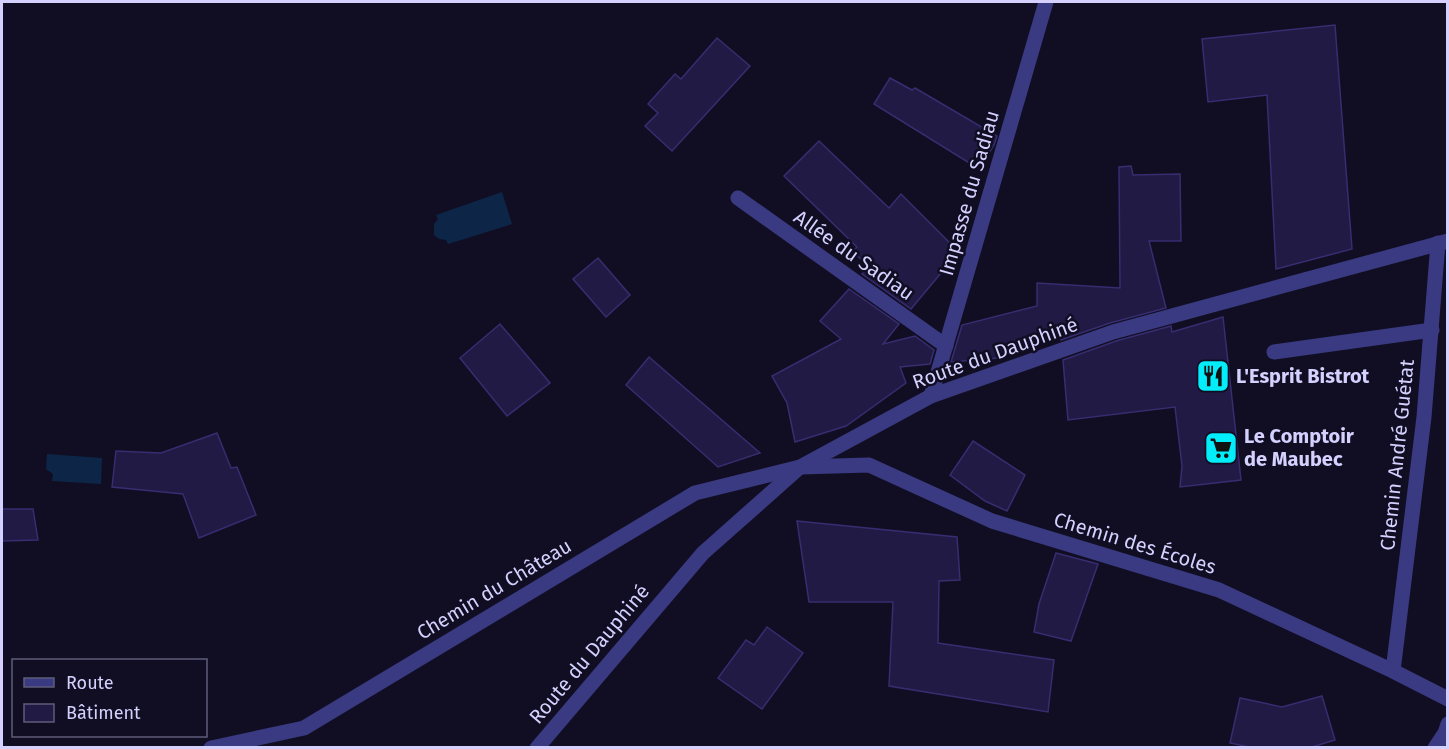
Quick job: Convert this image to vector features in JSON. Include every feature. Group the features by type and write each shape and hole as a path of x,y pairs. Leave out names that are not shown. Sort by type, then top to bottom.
{"street":[{"name":"Impasse du Sadiau","path":"931,396 1046,2"},
{"name":"Allée du Sadiau","path":"738,198 946,346"},
{"name":"Chemin André Guétat","path":"1393,671 1443,242"},
{"name":"Route du Dauphiné","path":"537,747 703,553 800,466 931,396 1113,332 1443,242"},
{"path":"1274,352 1431,330"},
{"name":"Chemin des Écoles","path":"800,466 869,465 992,522 1219,590 1448,699"},
{"name":"Chemin du Château","path":"211,747 304,728 695,493 800,466"},
{"path":"1435,747 1445,733 1448,724"}],"water":[{"path":"502,192 512,224 448,244 446,240 434,235 434,224 438,219 436,215"},
{"path":"47,454 102,458 101,484 52,481 53,474 46,469"}],"building":[{"path":"1335,25 1352,249 1276,269 1267,95 1208,102 1202,39"},
{"path":"717,38 750,66 672,151 645,126 658,113 648,104 675,74 681,79"},
{"path":"890,78 912,90 915,88 997,136 979,169 874,104"},
{"path":"819,141 889,208 901,194 953,246 945,256 951,261 911,309 862,274 870,266 852,252 857,247 784,176"},
{"path":"1131,166 1133,175 1180,174 1181,241 1149,241 1166,308 1110,323 1061,340 1060,335 999,358 951,362 962,325 1037,306 1037,283 1120,288 1119,167"},
{"path":"598,258 630,295 606,317 573,279"},
{"path":"849,289 899,324 883,344 915,336 934,350 930,364 900,367 906,383 846,426 795,442 787,403 772,376 841,339 820,321"},
{"path":"1223,317 1241,480 1180,487 1182,466 1175,407 1068,420 1063,360 1116,341 1171,326 1172,332"},
{"path":"500,324 550,383 507,416 460,358"},
{"path":"649,357 760,453 718,467 626,385"},
{"path":"217,433 231,468 237,467 256,515 199,538 183,494 112,487 116,451 161,453"},
{"path":"973,441 1025,475 1007,511 985,501 950,475"},
{"path":"2,509 33,509 38,540 2,541"},
{"path":"797,521 957,537 960,580 939,581 938,643 1054,660 1048,712 889,686 893,602 809,602"},
{"path":"1056,553 1098,564 1071,641 1034,632 1039,604"},
{"path":"767,627 803,653 762,709 718,678 746,640 754,645"},
{"path":"1322,696 1335,740 1312,747 1249,747 1230,743 1240,698 1282,707"}],"place":[{"name":"L'Esprit Bistrot","path":"1213,376"},
{"name":"Le Comptoir de Maubec","path":"1221,448"}]}
